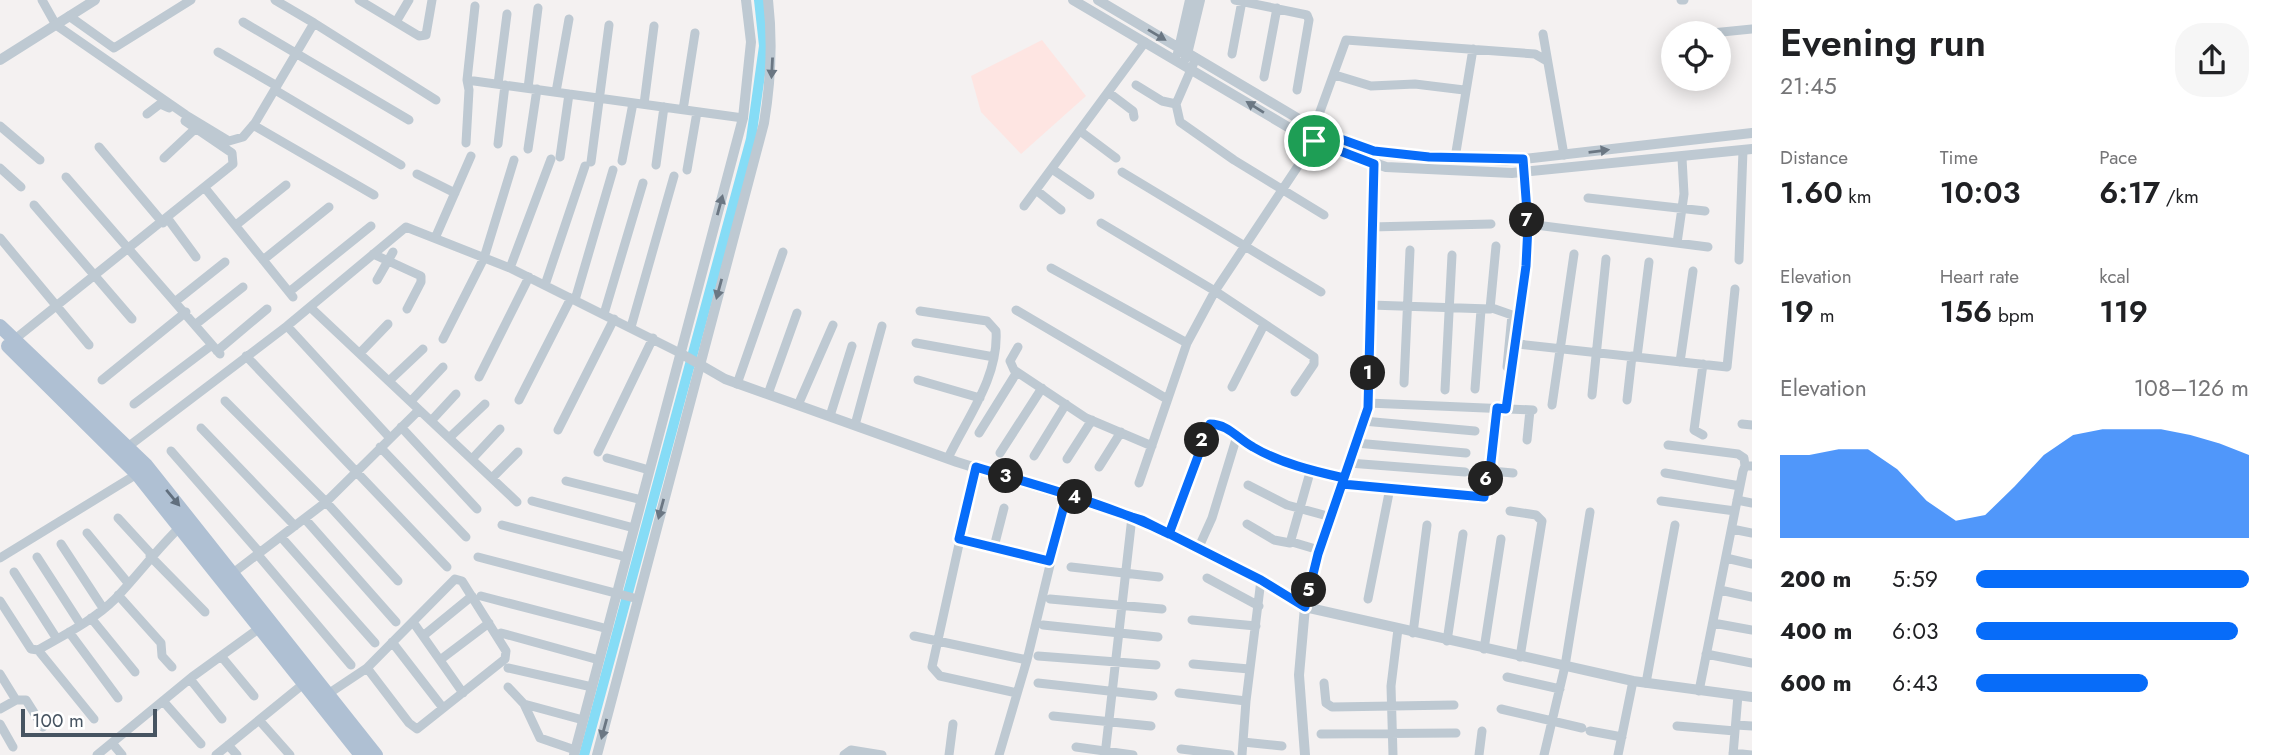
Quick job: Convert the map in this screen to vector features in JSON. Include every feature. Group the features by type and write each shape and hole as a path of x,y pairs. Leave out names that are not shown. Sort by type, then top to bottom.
{"main road":[{"path":"0,326 123,451 186,523 310,679 361,755"},
{"path":"0,338 123,451 137,474 233,573 265,624"},
{"path":"310,679 328,694 376,755"}],"street":[{"path":"15,340 205,188 233,164 234,157 168,105 56,25 42,0"},
{"path":"0,60 95,0"},
{"path":"69,16 114,48 191,0"},
{"path":"275,0 436,100"},
{"path":"361,0 419,36 426,35 432,0"},
{"path":"396,22 409,0"},
{"path":"508,687 524,704 540,738 575,752 743,118 751,42 746,0"},
{"path":"597,755 763,123 771,81 773,42 768,0"},
{"path":"1073,0 1145,42 1186,58 1318,130 1374,151 1455,158 1523,159 1752,133"},
{"path":"1098,0 1314,141 1374,164 1458,171 1523,172 1747,150 1739,260"},
{"path":"1186,58 1190,0"},
{"path":"1200,0 1176,104 1177,117 1191,131 1324,215"},
{"path":"1232,54 1239,1 1302,13 1309,20 1297,90"},
{"path":"466,143 470,90 467,80 475,6"},
{"path":"528,149 538,8"},
{"path":"1264,77 1277,8"},
{"path":"498,144 507,14"},
{"path":"556,92 569,19"},
{"path":"243,22 410,120"},
{"path":"147,114 160,104 168,105 229,141 243,137 253,125 314,23"},
{"path":"545,285 588,164 609,25"},
{"path":"644,104 654,26"},
{"path":"1731,31 1752,29"},
{"path":"683,110 695,33"},
{"path":"1543,34 1564,155"},
{"path":"1139,483 1186,343 1215,291 1314,141 1346,40 1535,54 1547,61"},
{"path":"1024,206 1145,42"},
{"path":"1455,158 1464,90 1473,50"},
{"path":"218,52 401,165"},
{"path":"1335,75 1371,86 1415,84 1464,90"},
{"path":"467,80 697,111 763,123"},
{"path":"1136,85 1161,101 1176,104"},
{"path":"1108,92 1133,111 1134,117"},
{"path":"510,268 555,158 569,94"},
{"path":"622,160 633,103"},
{"path":"656,165 664,107"},
{"path":"687,170 697,111"},
{"path":"253,125 374,195"},
{"path":"0,126 40,160"},
{"path":"164,158 196,128"},
{"path":"1080,131 1115,158"},
{"path":"99,147 196,257"},
{"path":"1305,755 1299,675 1305,607 1319,550 1368,402 1374,151"},
{"path":"436,236 471,156"},
{"path":"1677,243 1682,209 1682,158"},
{"path":"1169,534 1208,426 1221,425 1278,459 1343,481 1480,499 1484,497 1518,344 1528,225 1523,159"},
{"path":"443,339 484,258 514,160"},
{"path":"0,168 21,187"},
{"path":"1052,169 1090,195"},
{"path":"519,400 573,299 613,170"},
{"path":"1122,172 1321,292"},
{"path":"417,174 455,193"},
{"path":"631,327 674,176"},
{"path":"66,177 186,312 216,350"},
{"path":"604,314 643,183"},
{"path":"236,225 286,185"},
{"path":"205,188 291,295 371,226"},
{"path":"1036,190 1061,211"},
{"path":"1588,198 1705,211"},
{"path":"34,205 132,319"},
{"path":"263,260 329,207"},
{"path":"1101,223 1215,291 1314,357 1314,364 1295,392"},
{"path":"1371,227 1491,224"},
{"path":"1528,225 1708,247"},
{"path":"123,451 287,326 406,227 436,236 510,268 653,338 737,384 948,458 1132,517 1261,580 1305,607 1633,681 1752,697"},
{"path":"0,238 89,345"},
{"path":"1492,308 1496,246"},
{"path":"1405,383 1410,250"},
{"path":"377,280 394,252"},
{"path":"737,384 783,252"},
{"path":"373,254 421,276 421,282 407,309"},
{"path":"1552,405 1574,254"},
{"path":"1445,390 1452,255"},
{"path":"1592,395 1606,259"},
{"path":"176,301 225,262"},
{"path":"1627,400 1649,262"},
{"path":"1052,268 1186,343"},
{"path":"1680,362 1693,271"},
{"path":"479,377 529,278"},
{"path":"196,324 243,286"},
{"path":"1518,344 1727,367 1735,289"},
{"path":"1370,305 1408,304 1481,310 1492,308 1512,314 1507,367"},
{"path":"310,307 517,502"},
{"path":"134,404 216,350 267,309"},
{"path":"1016,310 1167,398"},
{"path":"1475,389 1481,310"},
{"path":"920,311 993,324 997,341 980,398 948,458"},
{"path":"102,380 186,312"},
{"path":"768,394 797,313"},
{"path":"558,430 614,319"},
{"path":"360,353 388,324"},
{"path":"798,405 833,325"},
{"path":"1232,387 1264,325"},
{"path":"287,326 390,438"},
{"path":"855,425 881,326"},
{"path":"598,452 653,338"},
{"path":"916,343 994,357"},
{"path":"830,416 852,346"},
{"path":"1018,347 1010,360 1017,372 1092,420 1152,446"},
{"path":"390,380 422,349"},
{"path":"246,356 447,567"},
{"path":"1703,365 1694,430 1703,435"},
{"path":"411,401 443,367"},
{"path":"979,433 1017,372"},
{"path":"918,380 980,398"},
{"path":"1000,453 1042,388"},
{"path":"431,421 456,394"},
{"path":"225,401 326,502 398,581"},
{"path":"1368,402 1532,410 1527,440"},
{"path":"449,438 485,404"},
{"path":"1034,456 1066,404"},
{"path":"233,573 326,502 419,410"},
{"path":"1067,459 1092,420"},
{"path":"1363,421 1475,431"},
{"path":"401,427 477,509"},
{"path":"201,428 295,526"},
{"path":"472,459 500,429"},
{"path":"1099,467 1121,432"},
{"path":"1198,549 1212,518 1237,436"},
{"path":"1356,443 1466,453"},
{"path":"1668,445 1738,454 1748,466 1740,486 1699,691"},
{"path":"380,447 467,537"},
{"path":"171,451 351,665"},
{"path":"492,478 518,452"},
{"path":"607,458 649,470"},
{"path":"1349,463 1465,472"},
{"path":"976,467 932,667 934,672 1017,694"},
{"path":"1247,524 1274,540 1288,544 1292,541 1311,469"},
{"path":"1490,471 1513,473"},
{"path":"0,558 137,474"},
{"path":"1665,474 1740,486"},
{"path":"566,481 642,500"},
{"path":"1248,485 1267,498 1331,517"},
{"path":"1368,599 1390,488"},
{"path":"999,755 1027,660 1067,495"},
{"path":"1737,500 1752,503"},
{"path":"533,501 634,528"},
{"path":"1661,501 1735,511"},
{"path":"994,547 1004,508"},
{"path":"1510,511 1536,515 1542,521 1520,657"},
{"path":"1544,755 1565,666 1590,512"},
{"path":"1105,753 1132,517"},
{"path":"118,518 205,612"},
{"path":"305,519 396,622"},
{"path":"0,601 31,649 38,650 81,625 103,608 118,595 150,555 186,523"},
{"path":"502,525 626,557"},
{"path":"1646,683 1675,525"},
{"path":"1413,633 1427,526"},
{"path":"1732,529 1752,533"},
{"path":"87,533 128,583"},
{"path":"1447,641 1463,534"},
{"path":"281,537 375,643"},
{"path":"959,539 1049,561"},
{"path":"1483,649 1501,539"},
{"path":"1292,541 1319,550"},
{"path":"61,544 103,608"},
{"path":"37,557 81,625"},
{"path":"478,557 638,599"},
{"path":"1726,558 1752,564"},
{"path":"1071,567 1159,577"},
{"path":"14,572 57,639"},
{"path":"1207,578 1259,606"},
{"path":"328,694 367,668 455,579 463,581 476,596 505,648 506,657 421,728 414,728 367,668"},
{"path":"1242,755 1245,701 1261,580"},
{"path":"1720,590 1752,597"},
{"path":"118,595 161,643 162,656 172,667"},
{"path":"476,596 608,629"},
{"path":"424,636 476,596"},
{"path":"1050,599 1162,609"},
{"path":"91,618 135,672"},
{"path":"1192,620 1256,626"},
{"path":"414,622 463,692"},
{"path":"440,660 489,623"},
{"path":"1713,623 1752,629"},
{"path":"97,755 190,679 265,624"},
{"path":"1044,625 1157,637"},
{"path":"1393,755 1391,686 1398,629"},
{"path":"69,632 118,698"},
{"path":"501,633 599,660"},
{"path":"914,636 1027,660"},
{"path":"392,642 443,708"},
{"path":"38,650 94,719"},
{"path":"1706,654 1752,663"},
{"path":"221,656 254,696"},
{"path":"1038,656 1156,665"},
{"path":"1192,664 1249,669"},
{"path":"508,668 592,687"},
{"path":"0,674 16,700"},
{"path":"1507,677 1560,689"},
{"path":"190,679 222,719"},
{"path":"216,755 310,679"},
{"path":"1618,755 1633,681"},
{"path":"1038,683 1153,696"},
{"path":"1324,683 1329,706 1454,705"},
{"path":"1179,693 1245,701"},
{"path":"1738,695 1733,754 1751,755"},
{"path":"0,709 16,700 26,700 43,727"},
{"path":"163,701 201,744"},
{"path":"524,704 583,720"},
{"path":"1501,709 1622,737"},
{"path":"1053,716 1151,726"},
{"path":"259,720 290,755"},
{"path":"0,724 13,747"},
{"path":"949,755 953,724"},
{"path":"1677,726 1752,726"},
{"path":"1479,755 1482,731"},
{"path":"1321,734 1456,733"},
{"path":"1243,742 1282,746"},
{"path":"112,743 122,755"},
{"path":"228,745 237,755"},
{"path":"1076,747 1133,755"},
{"path":"1181,749 1230,755"},
{"path":"844,755 851,750 882,755"}],"shaded area":[{"path":"1042,40 1086,96 1021,154 981,112 971,76"}],"waterway":[{"path":"584,755 751,139 764,46 759,0"}],"route":[{"path":"1314,141 1321,132 1374,151 1429,157 1523,159 1528,225 1518,344 1506,409 1497,408 1496,435 1484,497 1480,499 1342,484 1318,554 1305,607 1261,580 1142,520 1132,517 1067,495 1049,561 959,539 976,467 1067,495 1142,520 1169,534 1177,515 1205,432 1210,424 1221,425 1252,447 1278,459 1344,478 1368,408 1374,164 1314,141"}]}
